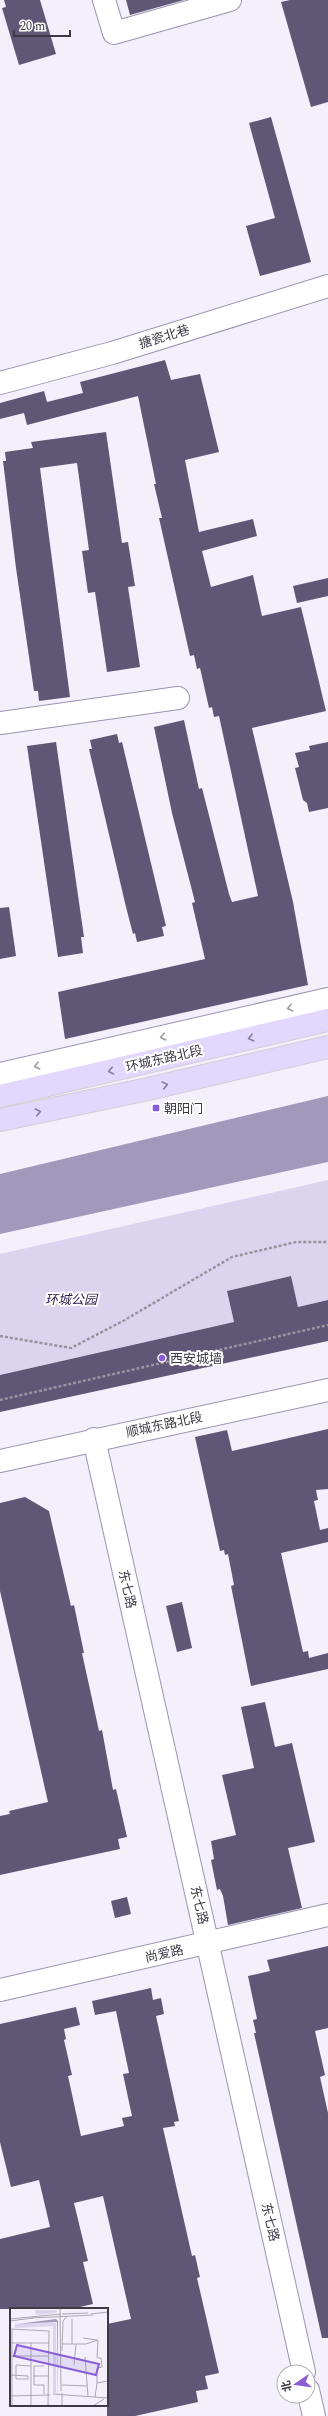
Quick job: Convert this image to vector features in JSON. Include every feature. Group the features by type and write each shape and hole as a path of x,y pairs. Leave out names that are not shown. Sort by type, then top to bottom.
{"main road":[{"path":"289,1029 328,1013"},
{"name":"环城东路北段","path":"0,1096 328,1020"},
{"name":"环城东路北段","path":"0,1120 328,1047"},
{"path":"298,1054 328,1052"}],"street":[{"path":"104,0 114,33 230,0"},
{"name":"搪瓷北巷","path":"0,383 112,352 328,286"},
{"path":"0,722 178,698"},
{"path":"0,1074 328,999"},
{"name":"顺城东路北段","path":"0,1461 94,1439 328,1390"},
{"name":"东七路","path":"94,1439 209,1942 302,2364"},
{"name":"尚爱路","path":"0,1990 328,1915"},
{"path":"311,2404 314,2416"}],"path":[{"path":"0,1336 71,1348 124,1321 232,1257 296,1242 328,1242"},
{"path":"0,1400 328,1324"}],"green space":[{"name":"环城公园","path":"328,1180 328,1300 298,1307 291,1276 227,1291 234,1322 0,1375 0,1254"}],"shaded area":[{"path":"328,1096 328,1162 0,1234 0,1174"}],"building":[{"path":"4,0 40,0 56,54 19,65 2,8 6,7"},
{"path":"126,0 184,0 130,15"},
{"path":"290,0 328,0 328,102 311,107 281,2"},
{"path":"271,117 311,262 260,276 246,226 275,218 249,123"},
{"path":"165,360 171,380 200,374 219,452 185,460 199,532 253,519 257,536 202,551 211,587 253,575 262,616 301,607 326,711 252,728 293,902 308,985 65,1039 58,992 205,959 192,903 195,902 172,813 154,727 184,720 199,789 202,788 232,902 258,896 219,716 214,717 212,707 209,708 200,668 197,669 194,655 190,656 159,518 162,518 154,484 156,484 138,396 27,425 24,413 0,419 0,403 44,391 47,402 83,393 80,382"},
{"path":"106,432 122,543 128,542 135,586 128,587 140,667 107,672 95,592 88,593 82,551 89,550 77,463 40,468 70,697 39,701 38,691 34,691 16,568 3,461 6,461 5,452 33,448 31,442"},
{"path":"328,578 328,596 297,603 293,586"},
{"path":"117,734 119,743 122,742 166,926 162,927 164,936 137,942 135,933 133,934 126,907 89,749 92,749 90,740"},
{"path":"56,742 84,937 81,937 83,953 58,957 27,746"},
{"path":"328,742 328,808 309,812 307,803 303,800 295,768 299,767 295,753 310,750 309,746"},
{"path":"9,907 16,956 0,959 0,908"},
{"name":"西安城墙","path":"291,1276 298,1307 328,1300 328,1341 0,1412 0,1375 234,1322 227,1291"},
{"path":"328,1429 328,1489 316,1490 318,1500 314,1501 320,1530 328,1528 328,1542 281,1553 303,1652 308,1651 309,1658 328,1653 328,1669 251,1686 231,1586 234,1585 228,1554 225,1555 224,1550 220,1551 195,1437 227,1430 232,1451"},
{"path":"25,1497 49,1511 71,1606 74,1605 84,1653 82,1653 99,1731 102,1730 113,1790 116,1789 127,1837 118,1839 120,1849 0,1875 0,1816 10,1814 9,1811 48,1802 0,1591 0,1503"},
{"path":"182,1602 192,1648 177,1652 166,1606"},
{"path":"265,1702 275,1747 292,1743 315,1842 288,1848 302,1908 228,1925 223,1896 220,1889 217,1890 211,1860 214,1859 211,1841 236,1835 222,1775 254,1768 241,1707"},
{"path":"127,1897 131,1914 115,1918 111,1901"},
{"path":"328,1946 328,2028 315,2031 325,2075 320,2077 328,2113 328,2338 322,2338 254,2033 256,2033 253,2020 257,2019 248,1976 270,1971 267,1960"},
{"path":"151,1988 153,2000 161,1998 164,2014 156,2016 179,2121 174,2122 175,2126 163,2128 192,2256 195,2255 200,2277 197,2278 219,2373 205,2376 208,2389 196,2391 198,2402 135,2416 107,2416 108,2324 131,2319 103,2196 74,2203 88,2261 83,2262 93,2304 75,2308 0,2309 0,2239 50,2227 39,2180 11,2187 0,2142 0,2024 76,2007 80,2025 64,2029 66,2039 64,2040 72,2075 68,2076 81,2136 124,2126 122,2118 132,2116 123,2074 129,2073 116,2011 95,2015 92,2001"}],"place":[{"name":"朝阳门","path":"156,1108"},
{"name":"西安城墙","path":"162,1358"}]}
